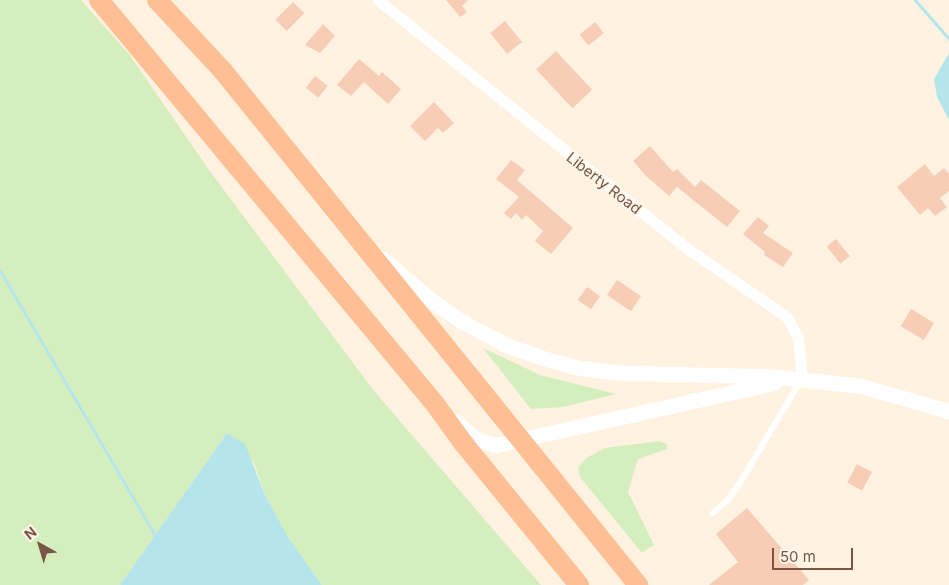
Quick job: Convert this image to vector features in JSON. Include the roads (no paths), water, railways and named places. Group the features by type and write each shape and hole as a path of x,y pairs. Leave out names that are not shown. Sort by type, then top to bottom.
{"highway":[{"path":"99,0 435,404 464,444 580,585"},
{"path":"157,0 223,71 358,237 392,284 523,441 638,585"}],"street":[{"name":"Liberty Road","path":"378,0 688,249 787,317 798,338 802,379"},
{"path":"358,237 431,300 463,322 506,345 546,359 580,368 624,373 802,379 861,386 949,411"},
{"path":"435,404 478,440 496,446 716,394 802,379"}],"lane":[{"path":"713,513 728,499 743,478 802,379"}],"water":[{"path":"949,53 949,120 937,97 934,79"},
{"path":"227,433 245,444 265,495 288,537 322,585 120,585"}],"waterway":[{"path":"915,0 949,39"},
{"path":"0,271 156,537"}]}
